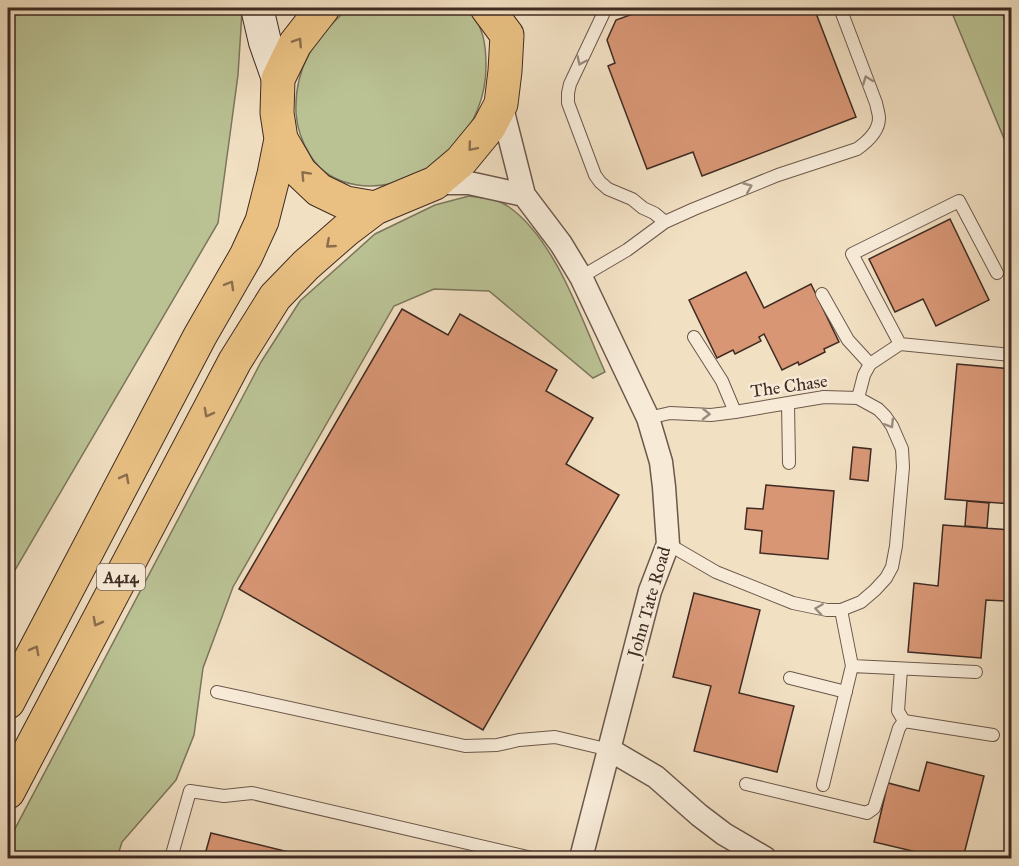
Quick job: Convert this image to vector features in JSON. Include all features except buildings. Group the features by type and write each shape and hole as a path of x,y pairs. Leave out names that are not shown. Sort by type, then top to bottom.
{"highway":[{"path":"323,8 295,44 278,79 277,113 281,139 300,172 319,189 346,202 375,208 435,183 461,160 489,127 501,104 513,21 487,8"},
{"name":"A414","path":"8,702 200,336 246,256 262,221 281,139"},
{"name":"A414","path":"8,792 235,361 276,297 306,265 375,208"}],"main road":[{"path":"257,8 265,42 278,79"}],"street":[{"path":"435,183 469,183 524,195 501,104"},
{"name":"John Tate Road","path":"524,195 561,244 581,277 648,418 661,462 668,544 650,591 581,858"},
{"path":"610,750 656,777 724,834 765,858"}],"lane":[{"path":"606,8 570,84 568,103 595,175 600,182 608,189 632,199 665,222"},
{"path":"581,277 627,250 665,222 778,175 857,148 867,141 876,130 879,118 876,104 840,8"},
{"path":"900,344 852,254 959,201 997,273"},
{"path":"822,294 849,339 870,364"},
{"path":"694,337 722,381 735,412"},
{"path":"668,544 716,572 793,603 827,610 841,610 861,602 886,578 892,567 903,467 902,449 892,426 878,409 858,398 864,375 870,364 900,344 1011,355"},
{"name":"The Chase","path":"648,418 670,413 711,415 824,397 858,398"},
{"path":"788,403 789,463"},
{"path":"824,785 852,666 841,610"},
{"path":"852,666 976,672"},
{"path":"901,669 898,711 904,721"},
{"path":"790,678 846,692"},
{"path":"216,692 465,746 497,745 519,740 555,737 610,750"},
{"path":"904,721 993,735"},
{"path":"746,784 867,813 874,808 899,728 904,721"},
{"path":"171,858 190,791 224,796 252,793 532,858"}],"green space":[{"path":"38,8 238,8 242,12 238,75 218,223 8,582 8,18"},
{"path":"349,8 468,8 483,35 486,58 484,88 474,118 462,137 435,163 418,174 398,182 370,186 356,185 330,175 319,167 310,155 299,130 296,96 303,67 326,30"},
{"path":"950,8 1001,8 1011,40 1011,146 1005,141"},
{"path":"469,196 490,199 509,207 526,221 541,240 566,283 605,372 593,378 489,291 434,289 394,306 233,587 203,668 194,735 176,780 122,842 117,858 8,858 8,842 261,362 300,301 375,234 435,205"}]}
